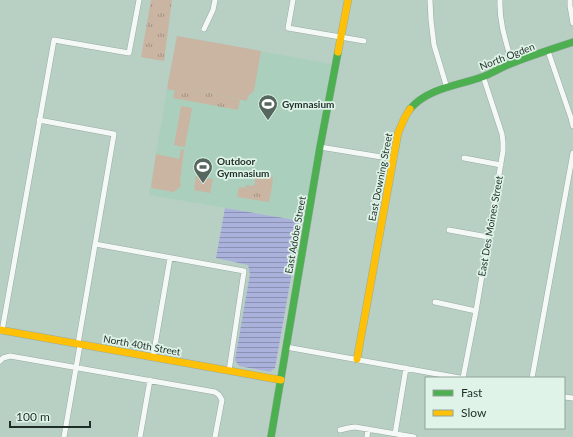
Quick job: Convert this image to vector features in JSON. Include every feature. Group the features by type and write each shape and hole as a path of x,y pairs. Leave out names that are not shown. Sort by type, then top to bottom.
{"street":[{"path":"1,330 54,40 129,53 139,0"},
{"path":"204,29 213,10 215,0"},
{"path":"293,0 288,28 364,41"},
{"name":"East Adobe Street","path":"271,437 320,147 348,0"},
{"path":"430,0 434,45 447,88"},
{"path":"500,0 502,30 512,63"},
{"path":"570,0 573,23"},
{"name":"North Ogden","path":"447,88 573,42"},
{"path":"548,51 572,118 573,126"},
{"name":"East Des Moines Street","path":"462,377 476,311 504,142 483,76"},
{"name":"East Downing Street","path":"357,359 398,133 405,114 415,104 425,97 447,88"},
{"path":"39,120 114,134 64,437"},
{"path":"320,147 394,159"},
{"path":"532,377 571,174 573,153"},
{"path":"464,158 501,165"},
{"path":"449,230 488,237"},
{"path":"95,244 244,271 228,371"},
{"path":"153,357 170,258"},
{"path":"435,302 476,311"},
{"name":"North 40th Street","path":"1,330 281,380"},
{"path":"286,347 456,377"},
{"path":"2,359 10,356 215,392 222,400 215,437"},
{"path":"396,434 406,368"},
{"path":"140,437 150,380"},
{"path":"340,430 355,427 414,437"},
{"path":"367,437 368,429"}],"shaded area":[{"path":"177,36 331,64 303,221 149,195"}],"green space":[{"path":"151,0 172,0 164,61 141,57"},
{"path":"177,36 261,51 254,91 248,96 247,101 216,95 216,93 204,90 202,96 167,89"},
{"path":"175,90 202,96 203,90 216,93 216,95 240,100 238,110 173,98"},
{"path":"181,106 192,108 185,147 174,145"},
{"path":"181,149 184,150 180,181 181,186 174,192 151,188 156,154 179,159"},
{"path":"256,175 273,177 271,193 245,188 246,185 254,186"},
{"name":"Outdoor Gymnasium","path":"196,176 213,179 210,193 194,190"},
{"path":"239,187 271,193 269,202 237,197"}],"water":[{"path":"225,208 301,221 275,368 270,372 239,366 235,360 250,274 248,265 216,258"}],"traffic: fast":[{"path":"410,109 425,96 443,88 482,77 518,61 573,42"},
{"path":"271,437 320,147 338,52"}],"traffic: slow":[{"path":"338,52 348,0"},
{"path":"357,359 398,133 410,109"},
{"path":"0,330 281,380"}],"place":[{"name":"Gymnasium","path":"268,121"},
{"name":"Outdoor Gymnasium","path":"203,184"}]}
